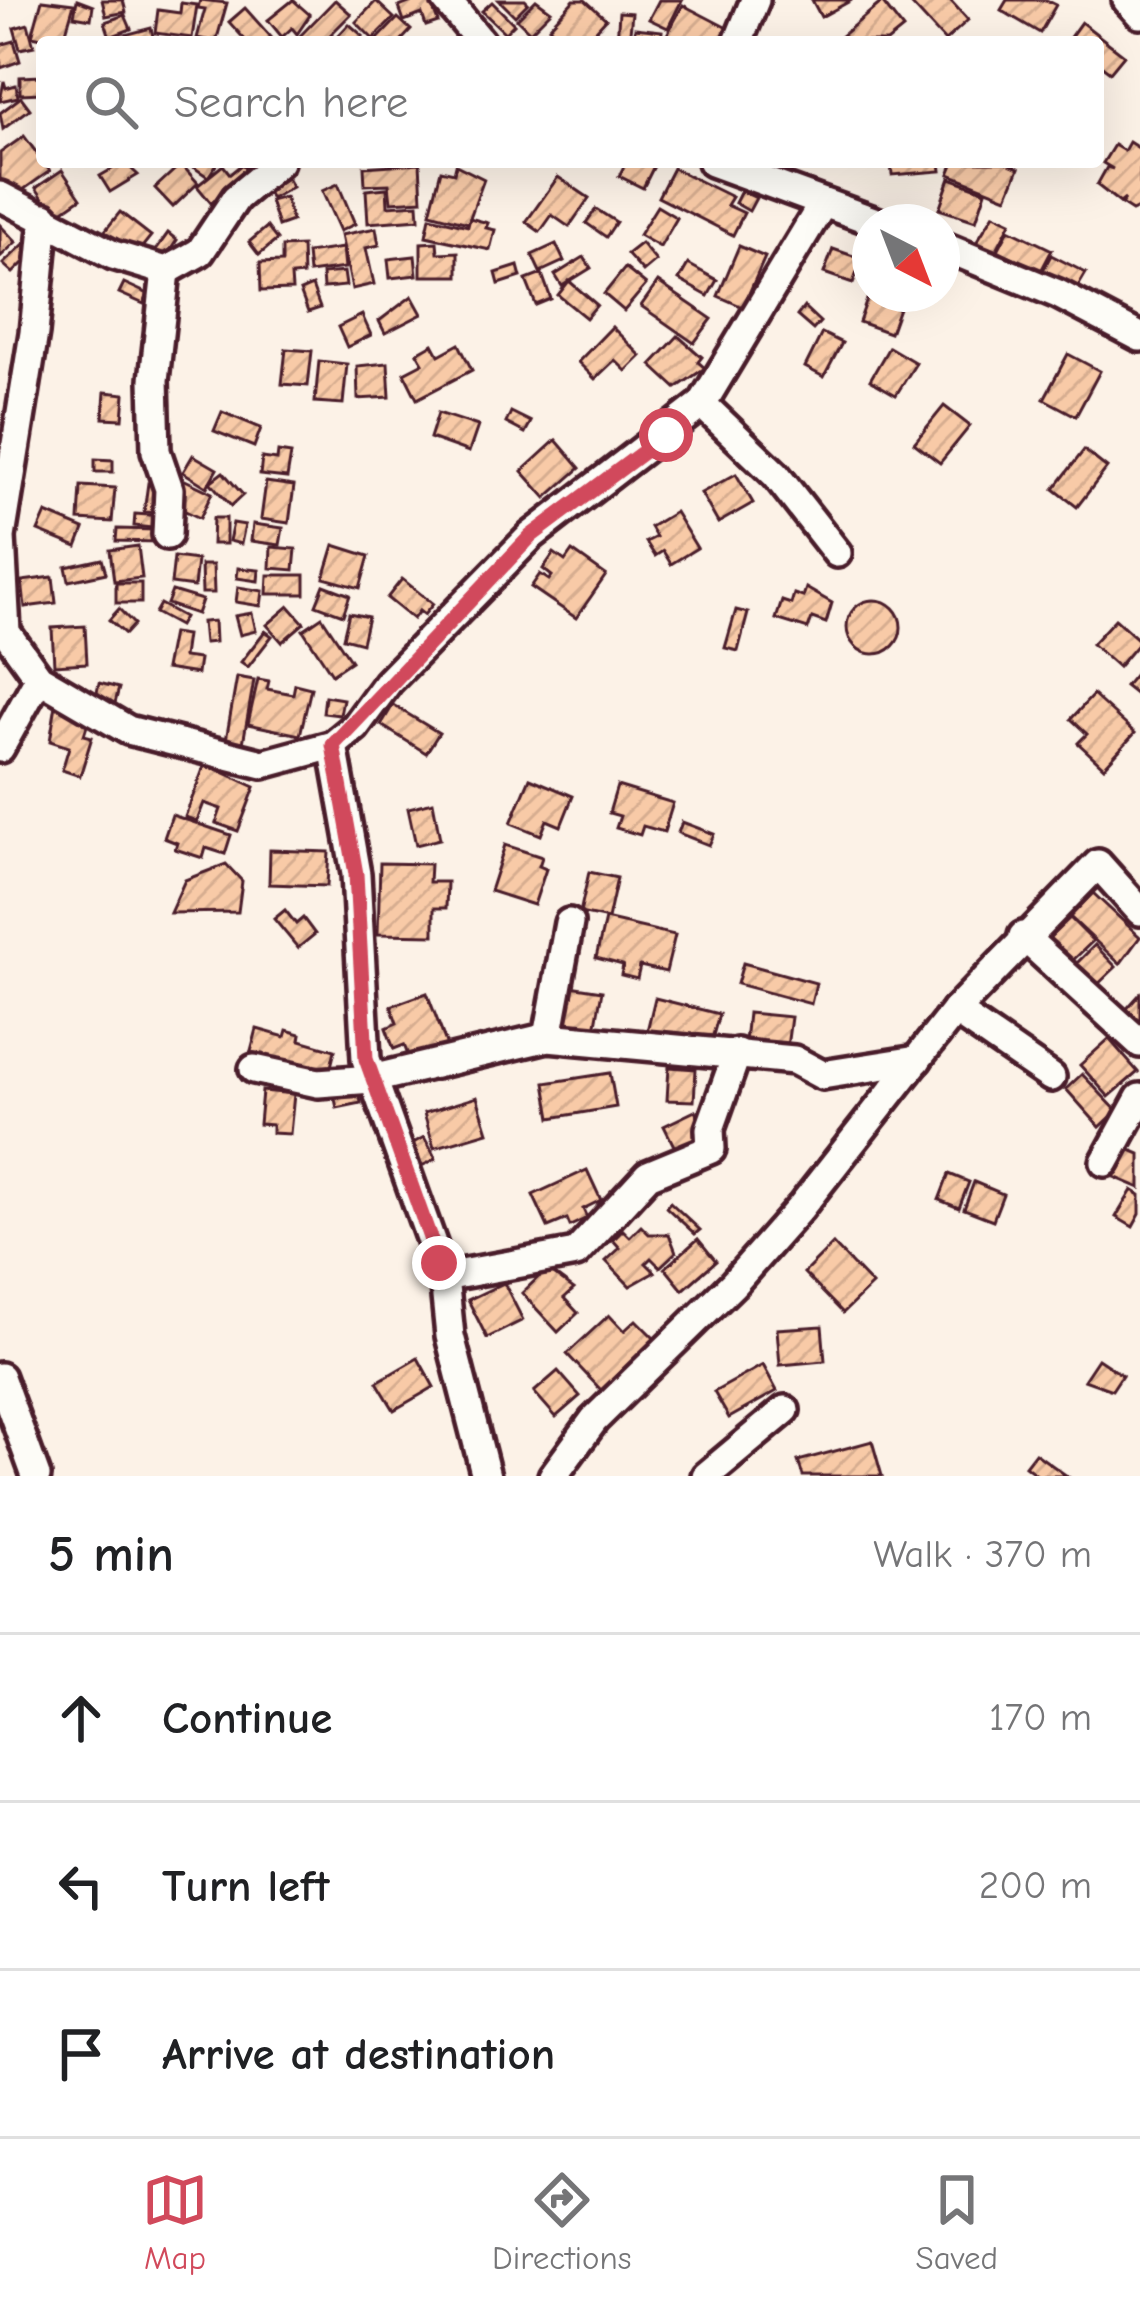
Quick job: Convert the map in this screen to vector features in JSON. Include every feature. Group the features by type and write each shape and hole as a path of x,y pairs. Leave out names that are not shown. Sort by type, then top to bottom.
{"street":[{"path":"446,0 477,36"},
{"path":"740,36 754,0"},
{"path":"1127,0 1140,14"},
{"path":"0,196 112,254 166,271 200,252 236,198 271,168"},
{"path":"728,168 852,213"},
{"path":"45,217 34,333 1,537 6,632 39,678 128,730 263,764 333,745 531,536 702,404 719,383 823,203"},
{"path":"960,253 1058,294 1140,338"},
{"path":"166,271 154,380 156,452 169,489 167,535"},
{"path":"702,404 776,476 837,553"},
{"path":"0,748 39,678"},
{"path":"333,745 356,874 362,1033 371,1079 444,1276 450,1336 486,1476"},
{"path":"554,1476 594,1420 733,1284 802,1207 956,1011 1022,936 1098,864 1140,911"},
{"path":"548,1037 569,923"},
{"path":"1022,936 1140,1043"},
{"path":"956,1011 1051,1078"},
{"path":"254,1069 318,1083 371,1079 548,1037 794,1060 822,1075 917,1060"},
{"path":"444,1276 576,1253 648,1174 711,1149 710,1129 737,1053"},
{"path":"1105,1162 1140,1098"},
{"path":"0,1377 37,1476"},
{"path":"706,1476 785,1410"}],"building":[{"path":"42,0 74,4 65,36 32,36"},
{"path":"77,0 93,6 91,19 74,16"},
{"path":"102,0 123,0 126,12 106,16"},
{"path":"200,0 227,3 218,36 198,36 205,9 198,8"},
{"path":"293,0 310,15 297,34 292,28 283,36 268,20"},
{"path":"335,0 351,14 329,36 300,36"},
{"path":"430,0 438,22 426,26 422,14 404,21 399,7"},
{"path":"499,0 525,0 528,3 515,16"},
{"path":"536,0 551,11 530,32 517,19"},
{"path":"574,0 585,0 606,19 590,36 559,36 549,27"},
{"path":"659,0 682,0 668,28 649,19"},
{"path":"812,0 852,0 821,17"},
{"path":"950,0 968,20 950,36 940,36 911,4"},
{"path":"1007,0 1046,0 1056,5 1040,33 1001,10"},
{"path":"376,1 394,18 376,36 356,22"},
{"path":"492,2 514,24 505,33 482,11"},
{"path":"882,2 903,29 894,36 841,36"},
{"path":"181,3 197,5 192,36 155,33 158,10 180,13"},
{"path":"683,5 737,33 735,36 666,36"},
{"path":"245,8 270,36 242,36 229,22"},
{"path":"619,12 632,13 630,36 617,36"},
{"path":"125,15 131,29 110,36 105,22"},
{"path":"398,18 411,30 406,36 381,36"},
{"path":"1081,22 1099,36 1071,36"},
{"path":"28,24 34,46 20,49 14,28"},
{"path":"349,24 363,36 338,36"},
{"path":"151,28 153,36 121,36"},
{"path":"635,28 662,31 662,36 634,36"},
{"path":"1104,40 1124,55 1110,72 1104,68"},
{"path":"14,41 20,61 1,68 0,45"},
{"path":"36,76 36,93 20,94 20,77"},
{"path":"4,81 6,88 16,85 18,97 0,101"},
{"path":"21,97 30,109 3,129 0,113"},
{"path":"24,136 36,152 36,168 50,171 13,197 0,179 0,153"},
{"path":"1129,142 1140,149 1140,207 1132,211 1121,204 1125,199 1120,203 1097,185 1107,167 1113,169 1104,161 1114,145 1124,151"},
{"path":"114,168 130,168 138,175 110,192 100,176"},
{"path":"177,168 185,168 198,183 173,207 155,188"},
{"path":"219,168 230,174 245,168 253,177 211,203 197,186"},
{"path":"364,168 420,168 422,200 391,202 389,184 365,185"},
{"path":"462,168 484,179 468,223 430,213 441,170 454,173"},
{"path":"623,168 653,168 643,188 619,176"},
{"path":"673,168 732,197 727,205 744,213 733,235 658,197"},
{"path":"891,168 941,168 941,171 892,175"},
{"path":"952,168 1019,168 1007,197 949,174"},
{"path":"62,170 81,198 55,216 36,188"},
{"path":"558,177 589,198 569,227 552,215 540,232 526,222"},
{"path":"287,178 292,187 271,199 266,190"},
{"path":"950,178 986,191 976,221 960,216 960,204 941,204"},
{"path":"338,184 355,224 340,231 322,191"},
{"path":"387,188 388,206 418,204 419,219 368,223 366,190"},
{"path":"741,191 756,198 749,211 735,203"},
{"path":"285,197 292,221 278,226 270,201"},
{"path":"657,206 677,218 660,247 639,235"},
{"path":"596,209 616,222 606,237 586,223"},
{"path":"120,212 151,236 135,256 104,232"},
{"path":"994,214 1011,222 995,253 976,243"},
{"path":"430,217 468,226 470,218 488,223 486,228 495,230 490,250 426,236"},
{"path":"0,225 16,242 0,257"},
{"path":"267,227 277,240 259,255 249,242"},
{"path":"376,228 379,245 366,248 374,284 352,289 341,235"},
{"path":"1009,229 1052,250 1041,271 998,250"},
{"path":"168,233 177,240 165,258 155,251"},
{"path":"437,242 438,253 458,252 458,276 421,276 421,243"},
{"path":"25,243 34,252 13,273 3,264"},
{"path":"641,243 656,261 643,272 627,254"},
{"path":"556,244 564,261 540,272 532,255"},
{"path":"302,246 303,275 291,276 292,290 261,291 260,263 282,262 282,247"},
{"path":"739,246 765,257 743,307 718,296"},
{"path":"343,248 345,268 309,273 307,253"},
{"path":"833,249 852,256 852,283 824,273"},
{"path":"1051,255 1086,273 1076,290 1042,272"},
{"path":"415,256 417,275 390,278 388,259"},
{"path":"584,257 591,268 562,286 555,275"},
{"path":"688,264 717,280 708,296 679,280"},
{"path":"518,266 521,277 499,284 496,273"},
{"path":"625,268 646,285 624,311 604,294"},
{"path":"344,272 346,286 323,288 322,274"},
{"path":"542,274 551,299 536,305 526,280"},
{"path":"569,281 597,305 586,318 558,295"},
{"path":"658,282 712,319 694,343 641,306"},
{"path":"124,283 148,294 144,304 119,293"},
{"path":"312,286 320,308 308,312 300,291"},
{"path":"412,296 422,314 385,333 379,321"},
{"path":"804,307 820,322 813,330 797,316"},
{"path":"863,312 898,312 890,333 859,322"},
{"path":"362,315 371,335 347,347 338,327"},
{"path":"612,327 641,356 626,371 615,360 595,379 578,362"},
{"path":"822,333 842,343 824,377 805,367"},
{"path":"678,336 702,357 698,362 705,368 676,388 651,365"},
{"path":"433,344 439,355 459,344 472,370 417,399 404,373 423,363 417,353"},
{"path":"889,347 916,363 896,395 870,380"},
{"path":"286,349 312,351 308,386 282,384"},
{"path":"1068,354 1100,371 1076,416 1044,399"},
{"path":"319,361 347,364 343,404 315,402"},
{"path":"388,363 390,397 358,399 357,366"},
{"path":"105,392 125,394 123,419 103,418"},
{"path":"944,406 970,426 940,463 914,443"},
{"path":"222,412 261,428 254,447 214,431"},
{"path":"511,412 531,422 525,433 506,423"},
{"path":"438,413 478,426 469,452 430,438"},
{"path":"556,440 580,468 546,498 522,471"},
{"path":"1084,450 1107,468 1077,507 1054,489"},
{"path":"278,452 291,454 287,478 260,475 262,458 277,460"},
{"path":"193,455 217,469 207,487 183,472"},
{"path":"95,459 113,460 113,472 95,472"},
{"path":"223,472 243,495 231,506 210,482"},
{"path":"736,474 753,503 718,523 701,493"},
{"path":"183,479 212,493 200,518 171,504"},
{"path":"266,482 294,486 289,523 261,519"},
{"path":"148,483 164,485 160,513 144,512"},
{"path":"81,486 115,488 112,522 79,520"},
{"path":"675,512 697,548 671,564 663,551 655,556 646,542 656,537 650,527"},
{"path":"46,513 84,529 77,547 38,531"},
{"path":"135,514 162,516 161,529 134,526"},
{"path":"213,518 226,518 226,544 212,544"},
{"path":"233,523 245,525 241,544 229,541"},
{"path":"253,524 283,528 280,545 251,541"},
{"path":"117,529 157,530 157,542 116,541"},
{"path":"334,545 369,556 360,588 324,578"},
{"path":"138,546 142,578 114,581 110,550"},
{"path":"271,547 296,549 294,570 270,568"},
{"path":"572,551 606,575 576,618 531,587 540,574 549,580 552,576 543,569 554,553 565,561"},
{"path":"174,557 197,560 194,587 171,584"},
{"path":"102,559 106,573 69,581 66,567"},
{"path":"201,565 213,565 214,593 202,593"},
{"path":"238,568 259,570 258,581 237,578"},
{"path":"268,575 305,575 305,594 267,594"},
{"path":"53,577 56,603 25,607 22,581"},
{"path":"402,579 433,604 424,615 419,611 413,619 387,598"},
{"path":"116,583 141,583 141,603 116,603"},
{"path":"324,585 350,595 343,615 316,605"},
{"path":"238,587 263,591 261,606 236,602"},
{"path":"806,588 832,603 826,623 812,618 808,629 776,619 782,601 791,604 794,594 803,597"},
{"path":"172,591 202,600 197,614 167,604"},
{"path":"874,600 893,608 901,627 893,646 874,654 855,646 847,627 855,608"},
{"path":"160,604 184,617 179,626 155,613"},
{"path":"289,606 304,623 282,642 267,625"},
{"path":"119,609 134,624 125,634 109,620"},
{"path":"736,610 748,613 738,651 725,648"},
{"path":"252,613 256,631 240,635 235,616"},
{"path":"349,613 368,617 362,643 343,638"},
{"path":"322,617 351,661 332,674 303,630"},
{"path":"1115,619 1140,641 1118,667 1092,644"},
{"path":"214,621 215,642 204,643 202,622"},
{"path":"85,626 87,663 54,665 52,628"},
{"path":"265,631 272,636 248,667 241,662"},
{"path":"172,633 186,635 183,657 199,659 197,674 165,669"},
{"path":"1140,668 1140,698 1125,686"},
{"path":"237,677 254,680 242,749 225,746"},
{"path":"258,679 269,681 267,689 293,694 295,684 311,688 300,735 248,724"},
{"path":"99,683 119,688 114,707 95,702"},
{"path":"1093,695 1135,733 1104,767 1078,743 1087,734 1071,719"},
{"path":"325,696 343,699 340,715 323,713"},
{"path":"56,705 90,716 84,735 92,737 80,776 62,770 69,747 50,741"},
{"path":"393,705 439,733 426,753 381,725"},
{"path":"205,764 255,787 238,831 216,823 221,809 204,803 197,821 185,817"},
{"path":"530,778 573,796 561,826 547,820 541,835 511,823"},
{"path":"617,786 673,803 664,832 643,826 640,835 616,828 620,816 609,813"},
{"path":"433,802 440,839 416,845 408,808"},
{"path":"172,815 231,835 225,854 206,848 203,858 175,849 177,843 164,838"},
{"path":"682,822 714,834 709,845 678,833"},
{"path":"505,845 542,857 539,866 546,869 534,905 490,891"},
{"path":"270,850 329,852 327,886 269,884"},
{"path":"380,863 430,864 429,882 447,882 446,908 434,908 434,935 378,934"},
{"path":"226,864 242,881 238,912 170,913 185,880"},
{"path":"589,872 617,878 608,919 580,913"},
{"path":"1093,893 1140,937 1120,964 1070,917"},
{"path":"285,910 296,924 303,918 315,934 298,948 274,919"},
{"path":"1070,918 1093,941 1069,964 1046,941"},
{"path":"605,919 675,935 666,972 640,966 637,979 621,975 623,965 596,958"},
{"path":"1095,945 1116,967 1093,989 1072,968"},
{"path":"743,963 816,983 811,1004 737,984"},
{"path":"570,986 602,991 593,1040 561,1035"},
{"path":"427,993 449,1051 412,1065 404,1045 394,1049 386,1028 397,1023 391,1006"},
{"path":"1140,994 1140,1029 1123,1013"},
{"path":"655,998 719,1014 710,1046 647,1031"},
{"path":"748,1013 791,1017 787,1047 745,1042"},
{"path":"257,1029 285,1037 287,1030 301,1034 300,1040 335,1050 328,1079 249,1059"},
{"path":"1109,1039 1138,1072 1109,1097 1080,1065"},
{"path":"669,1067 696,1069 694,1101 667,1100"},
{"path":"610,1073 616,1107 551,1118 545,1083"},
{"path":"1082,1074 1117,1111 1100,1127 1066,1089"},
{"path":"358,1086 361,1103 337,1108 333,1090"},
{"path":"262,1091 294,1094 290,1134 272,1133 272,1125 259,1124"},
{"path":"477,1097 488,1132 434,1148 424,1113"},
{"path":"695,1111 708,1136 677,1152 664,1126"},
{"path":"424,1137 436,1159 419,1167 408,1146"},
{"path":"1126,1148 1140,1154 1140,1188 1114,1177"},
{"path":"587,1170 601,1200 583,1209 587,1218 570,1226 567,1219 548,1227 533,1195"},
{"path":"949,1174 969,1182 959,1208 939,1200"},
{"path":"974,1182 1003,1194 993,1220 964,1209"},
{"path":"1132,1190 1140,1195 1140,1214 1133,1227 1116,1217"},
{"path":"670,1202 700,1230 695,1234 666,1207"},
{"path":"641,1226 649,1234 669,1234 676,1252 660,1267 651,1258 646,1263 655,1272 630,1286 606,1261 620,1248 613,1240 623,1230 630,1237"},
{"path":"698,1239 716,1261 683,1290 665,1268"},
{"path":"833,1244 872,1285 843,1313 804,1273"},
{"path":"547,1269 574,1289 564,1298 578,1313 558,1332 522,1293"},
{"path":"504,1283 523,1320 487,1338 468,1300"},
{"path":"609,1315 624,1331 636,1320 655,1339 601,1390 567,1354"},
{"path":"822,1326 825,1361 780,1365 777,1329"},
{"path":"418,1358 434,1387 394,1410 377,1382"},
{"path":"1098,1359 1122,1375 1112,1390 1084,1380"},
{"path":"763,1365 777,1391 729,1418 714,1392"},
{"path":"558,1371 580,1396 556,1417 534,1392"},
{"path":"872,1441 882,1476 803,1476 798,1461"},
{"path":"1035,1453 1067,1476 1038,1476 1025,1466"}],"route":[{"path":"439,1263 366,1059 356,874 333,745 531,536 666,435"}]}
